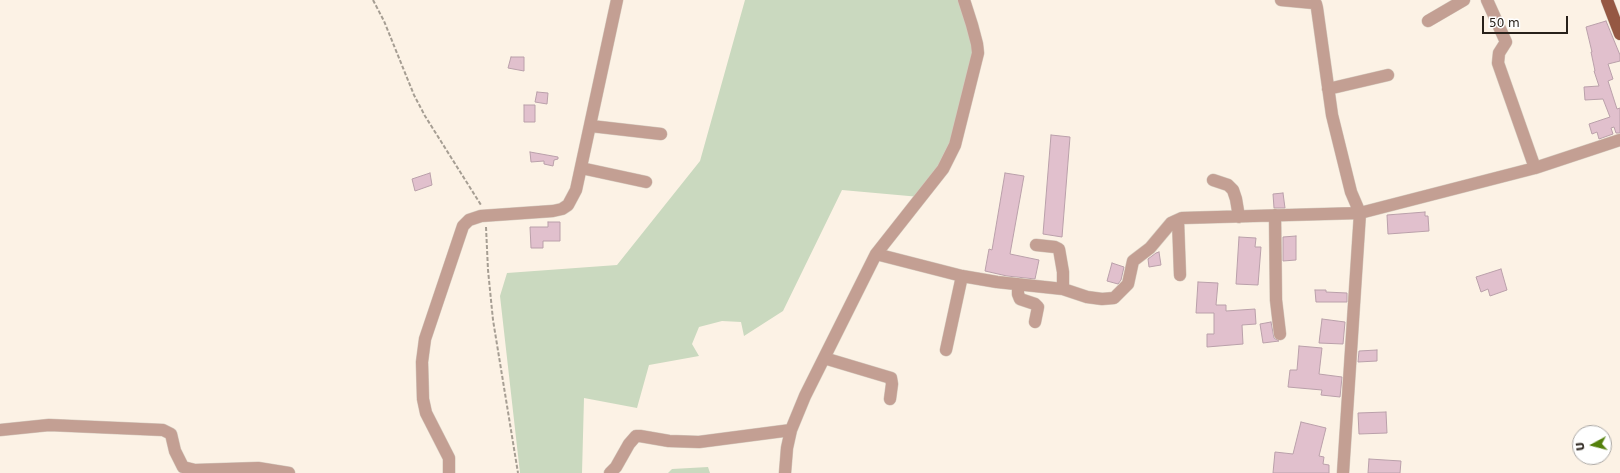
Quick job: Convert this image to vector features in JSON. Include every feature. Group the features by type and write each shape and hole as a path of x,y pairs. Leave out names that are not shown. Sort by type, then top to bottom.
{"main road":[{"path":"1607,0 1620,34"}],"street":[{"path":"448,473 449,458 426,413 423,400 422,362 425,339 463,226 475,218 562,209 568,205 573,198 591,126 617,0"},
{"path":"784,473 791,430 824,358 876,254 894,229 943,169 955,145 978,53 972,24 964,0"},
{"path":"1281,0 1316,4 1319,13 1332,115 1351,192 1360,213 1343,473"},
{"path":"1428,21 1464,0"},
{"path":"1487,0 1506,42 1499,53 1498,63 1535,168"},
{"path":"1328,89 1388,75"},
{"path":"591,126 661,134"},
{"path":"876,254 962,276 1063,289 1087,297 1102,299 1114,298 1128,284 1134,261 1150,248 1172,223 1182,218 1360,213 1535,168 1620,140"},
{"path":"581,168 646,182"},
{"path":"1213,180 1228,185 1233,190 1239,217"},
{"path":"1275,215 1276,300 1280,334"},
{"path":"1178,220 1180,275"},
{"path":"1036,245 1055,247 1058,249 1063,272 1063,289"},
{"path":"946,350 962,276"},
{"path":"1018,284 1018,294 1020,299 1035,304 1038,307 1035,322"},
{"path":"824,358 891,378 892,384 890,399"},
{"path":"0,430 49,425 163,430 171,434 175,451 183,470 258,468 289,473"},
{"path":"610,473 616,467 629,444 636,436 669,441 699,442 791,430"}],"green space":[{"path":"745,0 962,0 977,44 955,145 920,197 842,190 783,311 744,336 741,322 722,321 699,327 692,344 699,356 649,365 637,408 584,398 582,473 520,473 500,296 507,273 617,265 700,161"},
{"path":"708,467 710,473 668,473 672,469"}],"building":[{"path":"1606,21 1620,55 1620,61 1608,64 1613,79 1608,81 1617,109 1620,108 1620,133 1616,133 1614,127 1611,128 1613,134 1599,139 1597,132 1592,134 1589,124 1610,117 1603,99 1585,100 1584,87 1599,86 1594,71 1592,52 1586,27"},
{"path":"511,57 524,57 524,71 508,68"},
{"path":"537,92 548,93 547,104 535,102"},
{"path":"524,105 535,105 535,122 524,122"},
{"path":"1051,135 1070,137 1062,237 1043,234"},
{"path":"530,152 558,157 558,159 554,160 553,166 544,164 544,161 531,162"},
{"path":"430,173 432,185 415,191 412,179"},
{"path":"1005,173 1024,176 1010,254 1039,260 1035,279 1007,276 985,271 989,249 992,250"},
{"path":"1283,193 1285,208 1274,208 1273,194"},
{"path":"1425,212 1425,216 1428,216 1429,231 1388,234 1387,215"},
{"path":"548,222 560,222 560,241 543,241 543,248 531,248 530,227 548,227"},
{"path":"1296,236 1296,260 1283,261 1283,237"},
{"path":"1239,237 1256,238 1255,247 1261,247 1258,285 1236,284"},
{"path":"1159,252 1161,265 1149,267 1148,259"},
{"path":"1112,263 1124,267 1121,280 1118,284 1107,281"},
{"path":"1501,269 1507,290 1490,296 1488,289 1481,292 1476,277"},
{"path":"1198,282 1218,283 1216,305 1226,305 1226,311 1255,309 1256,324 1242,325 1243,344 1207,347 1207,334 1214,334 1214,313 1196,313"},
{"path":"1315,290 1347,293 1347,302 1316,302"},
{"path":"1322,319 1345,322 1343,344 1319,343"},
{"path":"1271,322 1274,338 1279,341 1263,343 1260,324"},
{"path":"1299,346 1322,348 1319,374 1342,377 1340,397 1321,395 1322,390 1288,387 1290,370 1297,370"},
{"path":"1377,350 1377,361 1358,362 1359,351"},
{"path":"1386,412 1387,433 1359,434 1358,413"},
{"path":"1301,422 1326,428 1319,456 1324,457 1323,464 1329,465 1329,473 1273,473 1275,452 1293,454"},
{"path":"1369,459 1401,461 1400,473 1368,473"}]}
